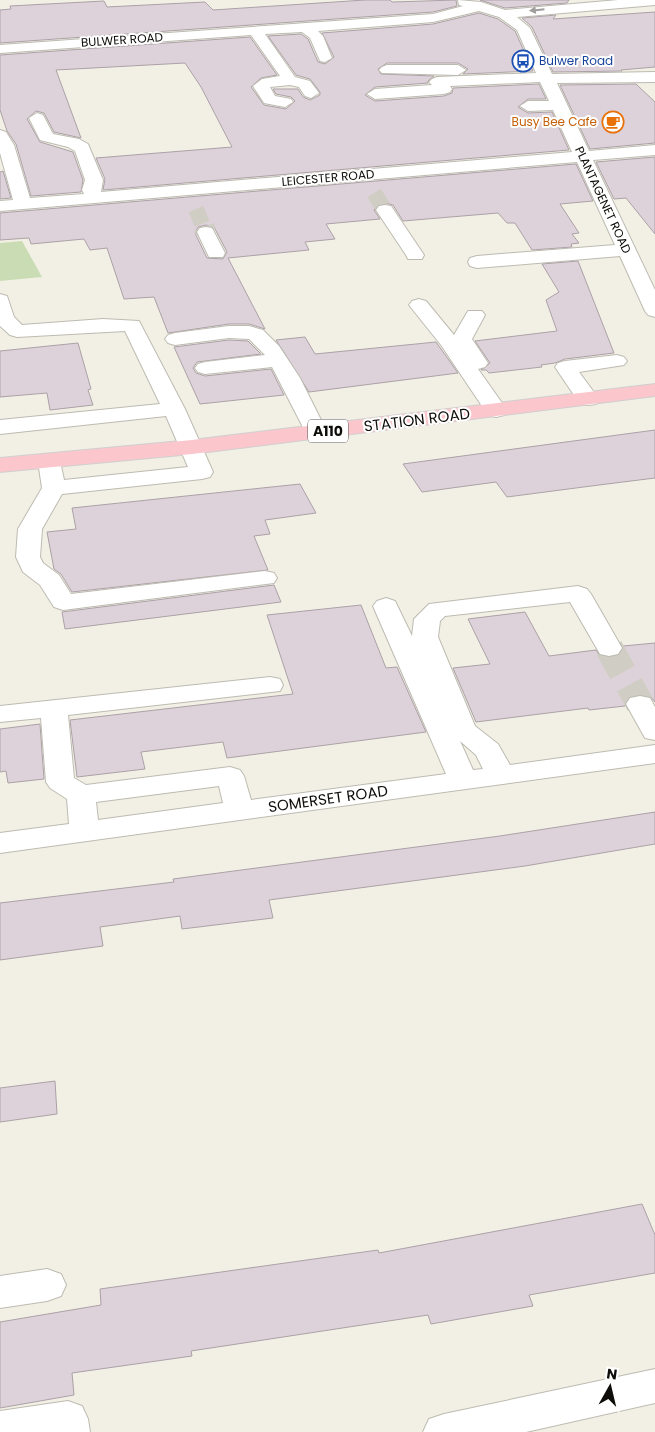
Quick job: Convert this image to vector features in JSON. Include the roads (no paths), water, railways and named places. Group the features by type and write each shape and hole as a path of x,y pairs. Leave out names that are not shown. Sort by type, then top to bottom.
{"main road":[{"name":"STATION ROAD","path":"0,465 192,447 655,390"}],"street":[{"path":"455,0 504,14 655,1"},
{"name":"BULWER ROAD","path":"0,49 255,31 311,32 433,18 481,6"},
{"name":"PLANTAGENET ROAD","path":"504,14 523,28 626,250 647,280 655,311"},
{"path":"255,31 290,80"},
{"path":"324,58 311,32 353,34"},
{"path":"388,70 655,76"},
{"path":"375,94 444,89 437,82 545,75"},
{"path":"285,102 270,100 260,86 267,82 290,80 304,84 311,93"},
{"path":"528,106 559,105"},
{"path":"37,118 46,137 73,143 82,148 94,180 91,190 94,198"},
{"path":"2,142 23,204"},
{"name":"LEICESTER ROAD","path":"0,206 655,150"},
{"path":"361,175 374,193"},
{"path":"188,190 196,209"},
{"path":"385,210 415,255"},
{"path":"206,232 216,253"},
{"path":"477,262 626,250"},
{"path":"0,300 8,335 114,324 132,325 174,409 202,472 54,488"},
{"path":"419,305 503,409"},
{"path":"475,315 462,339 503,409"},
{"path":"175,339 237,332 256,334 286,357 326,431"},
{"path":"205,368 286,357"},
{"path":"588,398 565,368 617,361"},
{"path":"0,427 174,409"},
{"path":"49,461 54,488 30,529 28,556 32,567 50,580 63,602 265,578"},
{"path":"501,775 488,750 463,730 425,637 427,619 438,609 578,594 609,648"},
{"path":"386,606 463,780"},
{"path":"0,714 270,684"},
{"path":"640,704 655,732"},
{"path":"54,708 60,782 81,795 230,776 240,811"},
{"name":"SOMERSET ROAD","path":"0,843 655,754"},
{"path":"81,795 85,832"},
{"path":"0,1292 47,1285"},
{"path":"451,1431 655,1386"},
{"path":"0,1430 68,1419 70,1432"}],"tunnel":[{"path":"374,193 385,210"},
{"path":"196,209 204,228"},
{"path":"204,227 206,232"},
{"path":"609,648 640,704"}],"place":[{"name":"Bulwer Road","path":"523,61"},
{"name":"Busy Bee Cafe","path":"613,122"}]}
